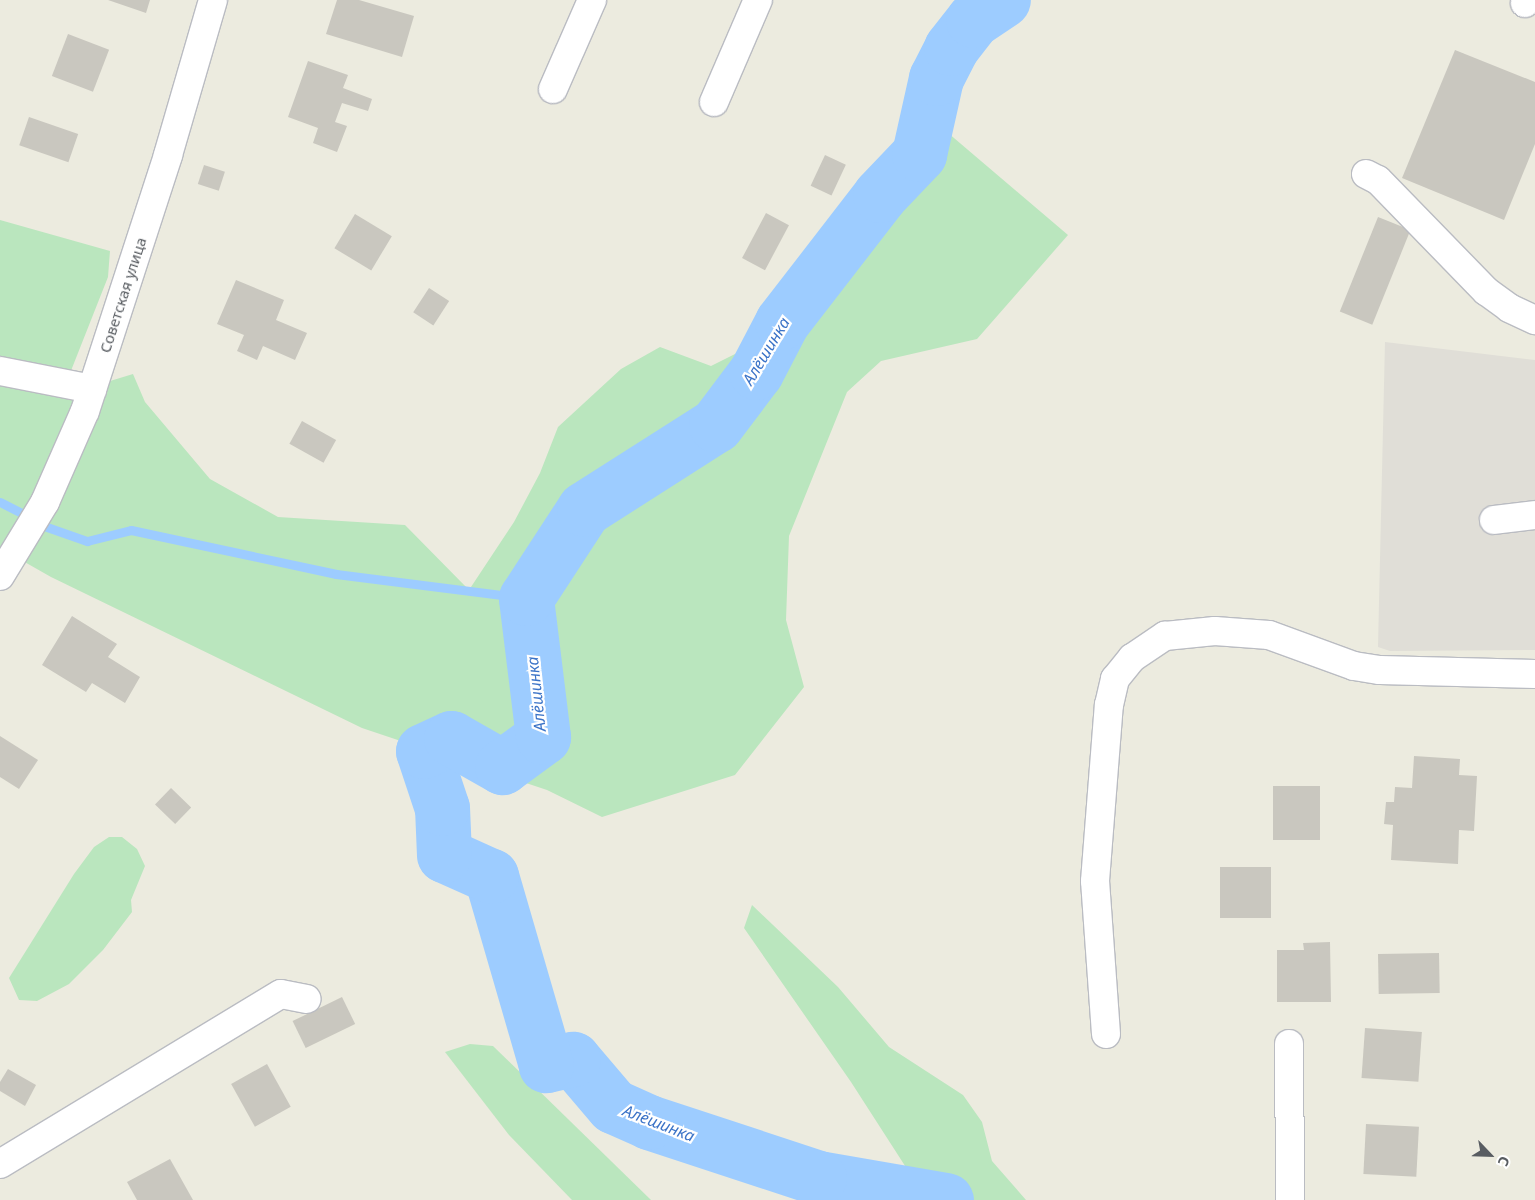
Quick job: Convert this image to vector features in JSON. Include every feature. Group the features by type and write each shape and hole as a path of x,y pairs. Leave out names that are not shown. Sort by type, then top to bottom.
{"street":[{"name":"Советская улица","path":"0,576 45,502 92,390 165,164 213,0"},
{"path":"553,89 592,0"},
{"path":"714,102 758,0"},
{"path":"1366,174 1378,180 1486,291 1509,308 1535,320"},
{"path":"0,371 92,390"},
{"path":"1494,520 1535,515"},
{"path":"1106,1034 1095,881 1109,705 1115,679 1132,658 1165,636 1215,631 1269,635 1354,666 1380,670 1535,674"},
{"path":"0,1164 281,994 307,999"},
{"path":"1289,1044 1290,1200"}],"shaded area":[{"path":"1385,342 1535,360 1535,650 1390,651 1378,647"}],"green space":[{"path":"934,121 1068,235 977,339 881,361 847,392 789,536 786,620 804,687 735,775 602,817 547,790 362,728 51,577 0,548 0,220 110,251 108,277 61,396 133,374 145,402 210,479 278,517 405,525 469,590 514,522 540,473 558,427 621,369 660,347 711,366 771,336 862,225"},
{"path":"109,837 122,837 137,849 145,866 131,900 132,912 103,950 69,984 37,1001 19,1000 9,978 74,874 94,847"},
{"path":"752,905 838,987 889,1047 963,1095 982,1122 992,1161 1026,1200 927,1200 851,1082 744,928"},
{"path":"470,1044 493,1046 651,1200 572,1200 509,1135 445,1052"}],"building":[{"path":"108,0 150,0 146,13"},
{"path":"337,0 359,0 414,16 402,57 326,34"},
{"path":"68,34 109,50 93,92 52,76"},
{"path":"1455,50 1535,82 1535,144 1504,220 1402,178"},
{"path":"308,61 348,75 343,88 372,99 368,111 342,103 335,122 347,126 337,152 313,143 318,128 288,117"},
{"path":"29,117 78,134 68,162 19,145"},
{"path":"825,155 846,165 831,196 811,186"},
{"path":"204,165 225,172 219,191 198,184"},
{"path":"766,213 789,225 765,270 742,258"},
{"path":"355,214 392,236 371,270 334,248"},
{"path":"1378,217 1410,230 1372,325 1340,312"},
{"path":"236,280 284,300 276,320 307,333 295,360 263,346 257,360 237,351 244,335 217,324"},
{"path":"429,288 449,301 433,325 413,312"},
{"path":"302,421 336,440 324,463 289,444"},
{"path":"72,616 117,644 108,657 140,677 125,703 92,683 86,692 42,665"},
{"path":"0,736 38,760 19,789 0,777"},
{"path":"1414,756 1460,759 1459,775 1477,776 1474,831 1459,830 1458,864 1391,860 1393,825 1384,824 1386,802 1394,802 1395,787 1412,788"},
{"path":"1273,786 1320,786 1320,840 1273,840"},
{"path":"171,788 191,807 175,824 155,805"},
{"path":"1220,867 1271,867 1271,918 1220,918"},
{"path":"1330,942 1331,1002 1277,1002 1277,950 1304,950 1303,943"},
{"path":"1439,953 1440,993 1379,994 1378,954"},
{"path":"342,997 355,1024 306,1048 293,1021"},
{"path":"1365,1028 1422,1032 1418,1082 1362,1078"},
{"path":"267,1064 291,1107 255,1127 231,1084"},
{"path":"8,1069 36,1085 25,1106 0,1091 0,1082"},
{"path":"1366,1124 1419,1127 1416,1177 1363,1174"},
{"path":"170,1159 193,1200 137,1200 127,1182"}],"waterway":[{"name":"Алёшинка","path":"946,1200 819,1178 649,1122 613,1106 573,1059 546,1065 491,876 444,855 442,808 423,751 451,738 502,767 543,737 526,598 584,509 716,425 756,372 782,322 880,195 919,154 936,78 951,48 973,20 1003,0"},
{"path":"0,502 25,515"},
{"path":"44,526 87,541 131,530 336,574 526,598"}]}
